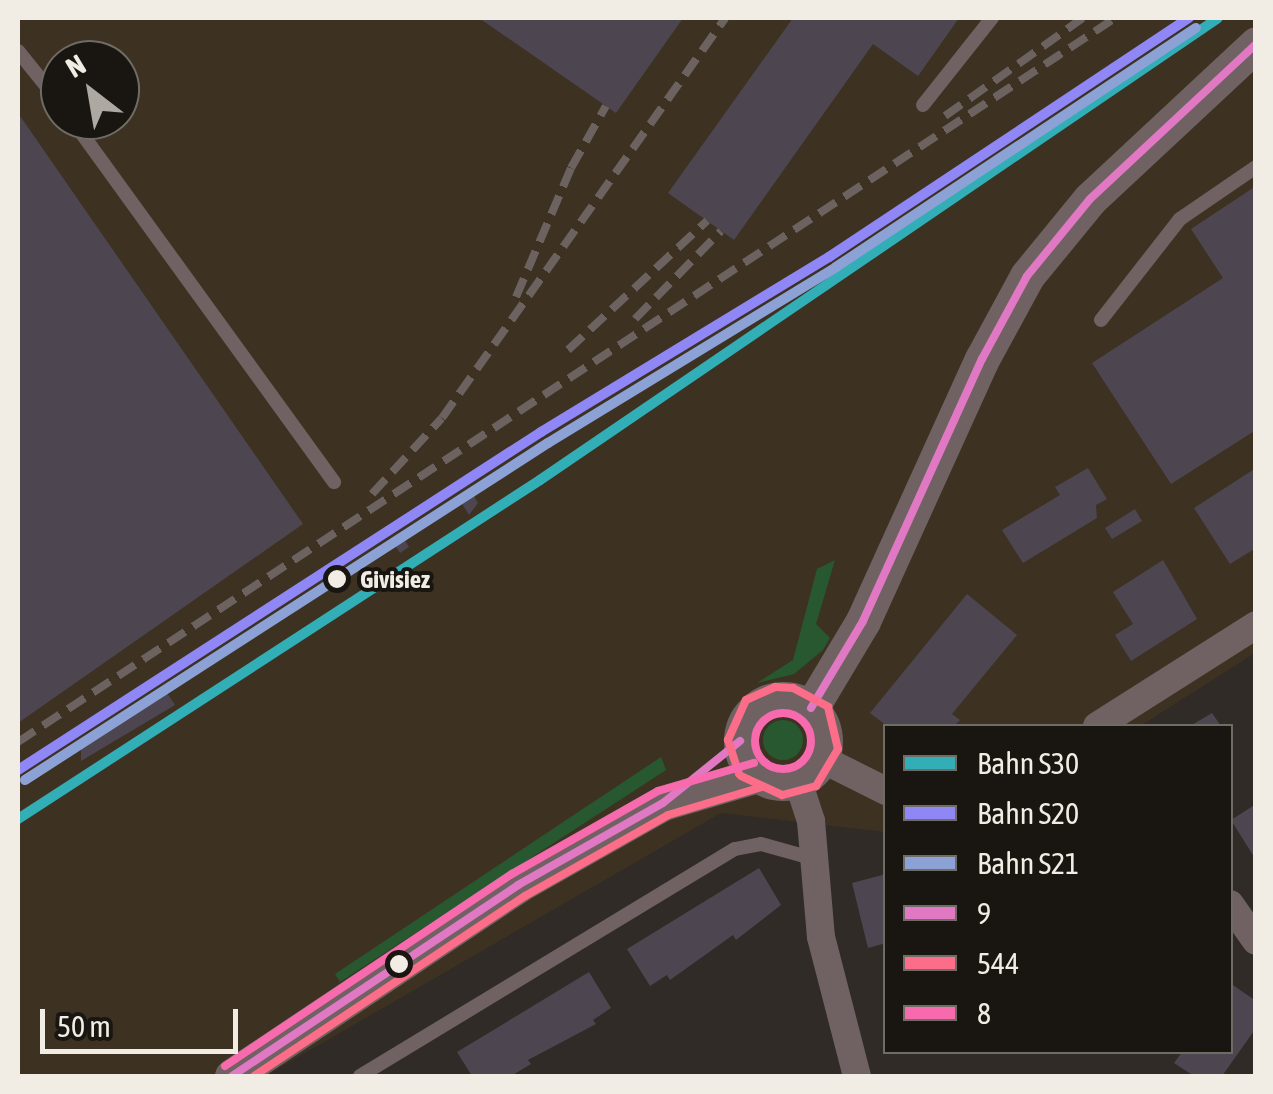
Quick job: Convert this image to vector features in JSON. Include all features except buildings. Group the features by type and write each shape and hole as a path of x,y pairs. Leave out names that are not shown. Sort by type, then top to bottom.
{"street":[{"path":"811,708 864,621 982,359 1027,276 1090,199 1256,44"},
{"path":"1109,723 1256,625"},
{"path":"232,1076 518,884 663,803 740,742 746,721 766,703 792,700 811,708 826,734 810,770 821,937 857,1076"},
{"path":"740,742 758,775"},
{"path":"663,803 758,775 810,770 883,790"},
{"path":"1233,908 1256,941"}],"lane":[{"path":"923,104 992,18"},
{"path":"18,51 40,78"},
{"path":"86,140 334,482"},
{"path":"1101,320 1180,219 1256,166"},
{"path":"360,1076 735,849 761,844 815,859"}],"shaded area":[{"path":"18,18 1255,18 1255,653 1143,724 883,724 883,832 721,813 265,1076 18,1076"}],"green space":[{"path":"835,560 816,624 830,638 823,650 794,674 757,683 793,660 817,569"},
{"path":"783,720 797,726 803,740 797,754 783,760 769,754 763,740 769,726"},
{"path":"661,757 666,770 340,982 335,974"}],"railway":[{"path":"372,494 442,418 725,18"},
{"path":"945,116 1083,18"},
{"path":"18,742 1115,18"},
{"path":"516,297 571,168 606,106"},
{"path":"568,350 707,221"},
{"path":"635,319 721,231"}],"rail line":[{"name":"S20","path":"18,770 541,432 829,257 1189,18"},
{"name":"S30","path":"18,819 540,480 1218,18"},
{"name":"S21","path":"25,780 548,443 836,267 1196,28"}],"transit line":[{"name":"9","path":"811,708 863,621 982,359 1027,276 1090,199 1256,44"},
{"name":"544","path":"739,774 728,740 746,700 775,687 793,688 828,707 838,749 816,786 782,795 741,776"},
{"name":"8","path":"783,713 803,721 811,741 803,761 783,769 763,761 755,741 763,721 783,713"},
{"name":"9","path":"232,1076 518,885 663,803 740,741"},
{"name":"8","path":"225,1066 512,874 658,791 754,763"},
{"name":"544","path":"254,1076 525,896 668,815 762,787"}],"place":[{"name":"Givisiez","path":"337,579"}]}
